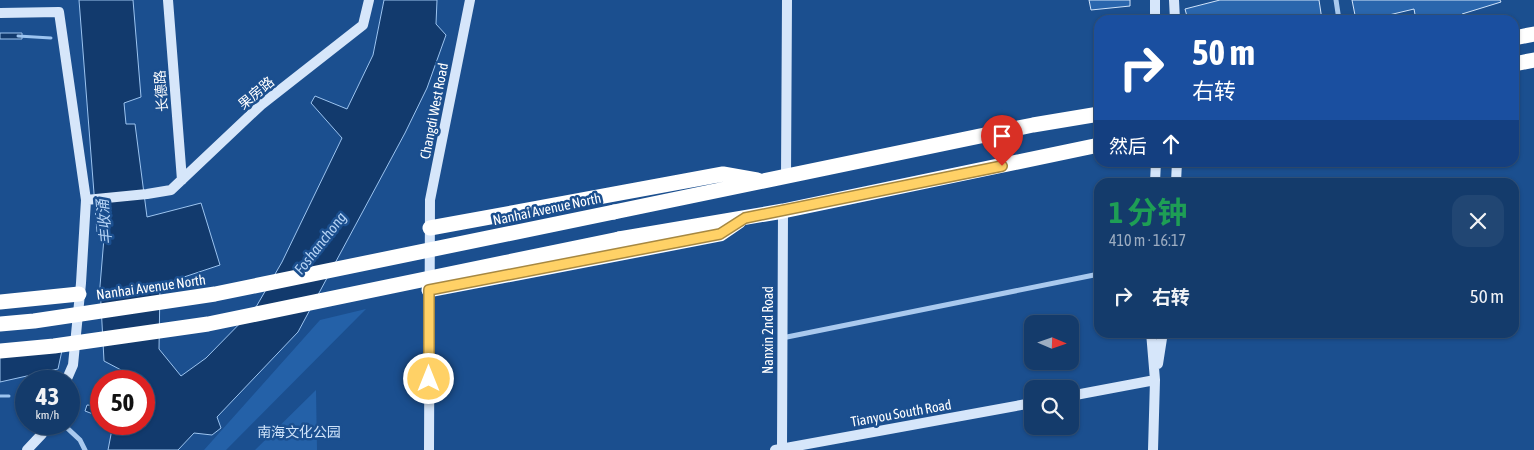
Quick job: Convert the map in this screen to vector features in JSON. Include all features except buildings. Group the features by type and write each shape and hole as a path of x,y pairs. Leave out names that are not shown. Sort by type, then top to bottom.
{"highway":[{"path":"1519,37 1534,34"},
{"path":"1519,63 1534,60"},
{"name":"Nanhai Avenue North","path":"0,324 34,321 215,294 1033,125 1094,115"},
{"path":"0,351 54,346 208,324 619,239 783,211 1094,146"},
{"path":"430,228 723,174 766,181"},
{"path":"429,290 720,234 745,218"},
{"path":"0,302 79,294"}],"street":[{"name":"长德路","path":"168,0 182,180"},
{"name":"果房路","path":"86,200 171,190 261,105 363,25 369,0"},
{"name":"Changdi West Road","path":"429,450 430,200 470,0"},
{"path":"786,177 787,0"},
{"path":"1155,0 1155,15"},
{"path":"1174,0 1175,15"},
{"path":"1336,0 1338,15"},
{"path":"0,13 59,12 86,200 73,365 71,370"},
{"name":"Nanxin 2nd Road","path":"780,450 783,211"},
{"path":"782,338 1094,275"},
{"path":"1152,338 1156,380"},
{"path":"1153,450 1156,380 1162,338"},
{"path":"1079,394 1156,380"},
{"name":"Tianyou South Road","path":"780,450 1024,404"},
{"path":"27,450 41,435"},
{"path":"75,435 80,440 85,450"}],"green space":[{"path":"366,309 226,450 204,450 320,320"},
{"name":"南海文化公园","path":"316,390 317,450 255,450"}],"water":[{"path":"79,0 133,0 141,97 124,103 126,124 135,124 147,217 201,203 220,265 160,285 159,349 181,376 206,358 256,307 282,262 342,138 311,103 315,96 347,109 373,55 384,0 437,0 436,24 446,35 427,88 405,133 298,332 217,417 221,428 212,435 194,433 178,450 108,450 111,435 155,435 155,370 121,370 104,361 100,286 104,238 97,232"},
{"path":"0,33 22,33 22,39 0,39"},
{"path":"64,341 58,369 15,370 15,379 0,382 0,352"},
{"path":"87,405 90,405 90,413 85,411"}],"waterway":[{"path":"18,36 51,38"},
{"path":"0,396 9,396"}],"route":[{"path":"429,379 429,290 720,234 745,218 1002,166"}],"water label":[{"name":"丰收涌","path":"104,222"},
{"name":"Foshanchong","path":"320,243"}]}
